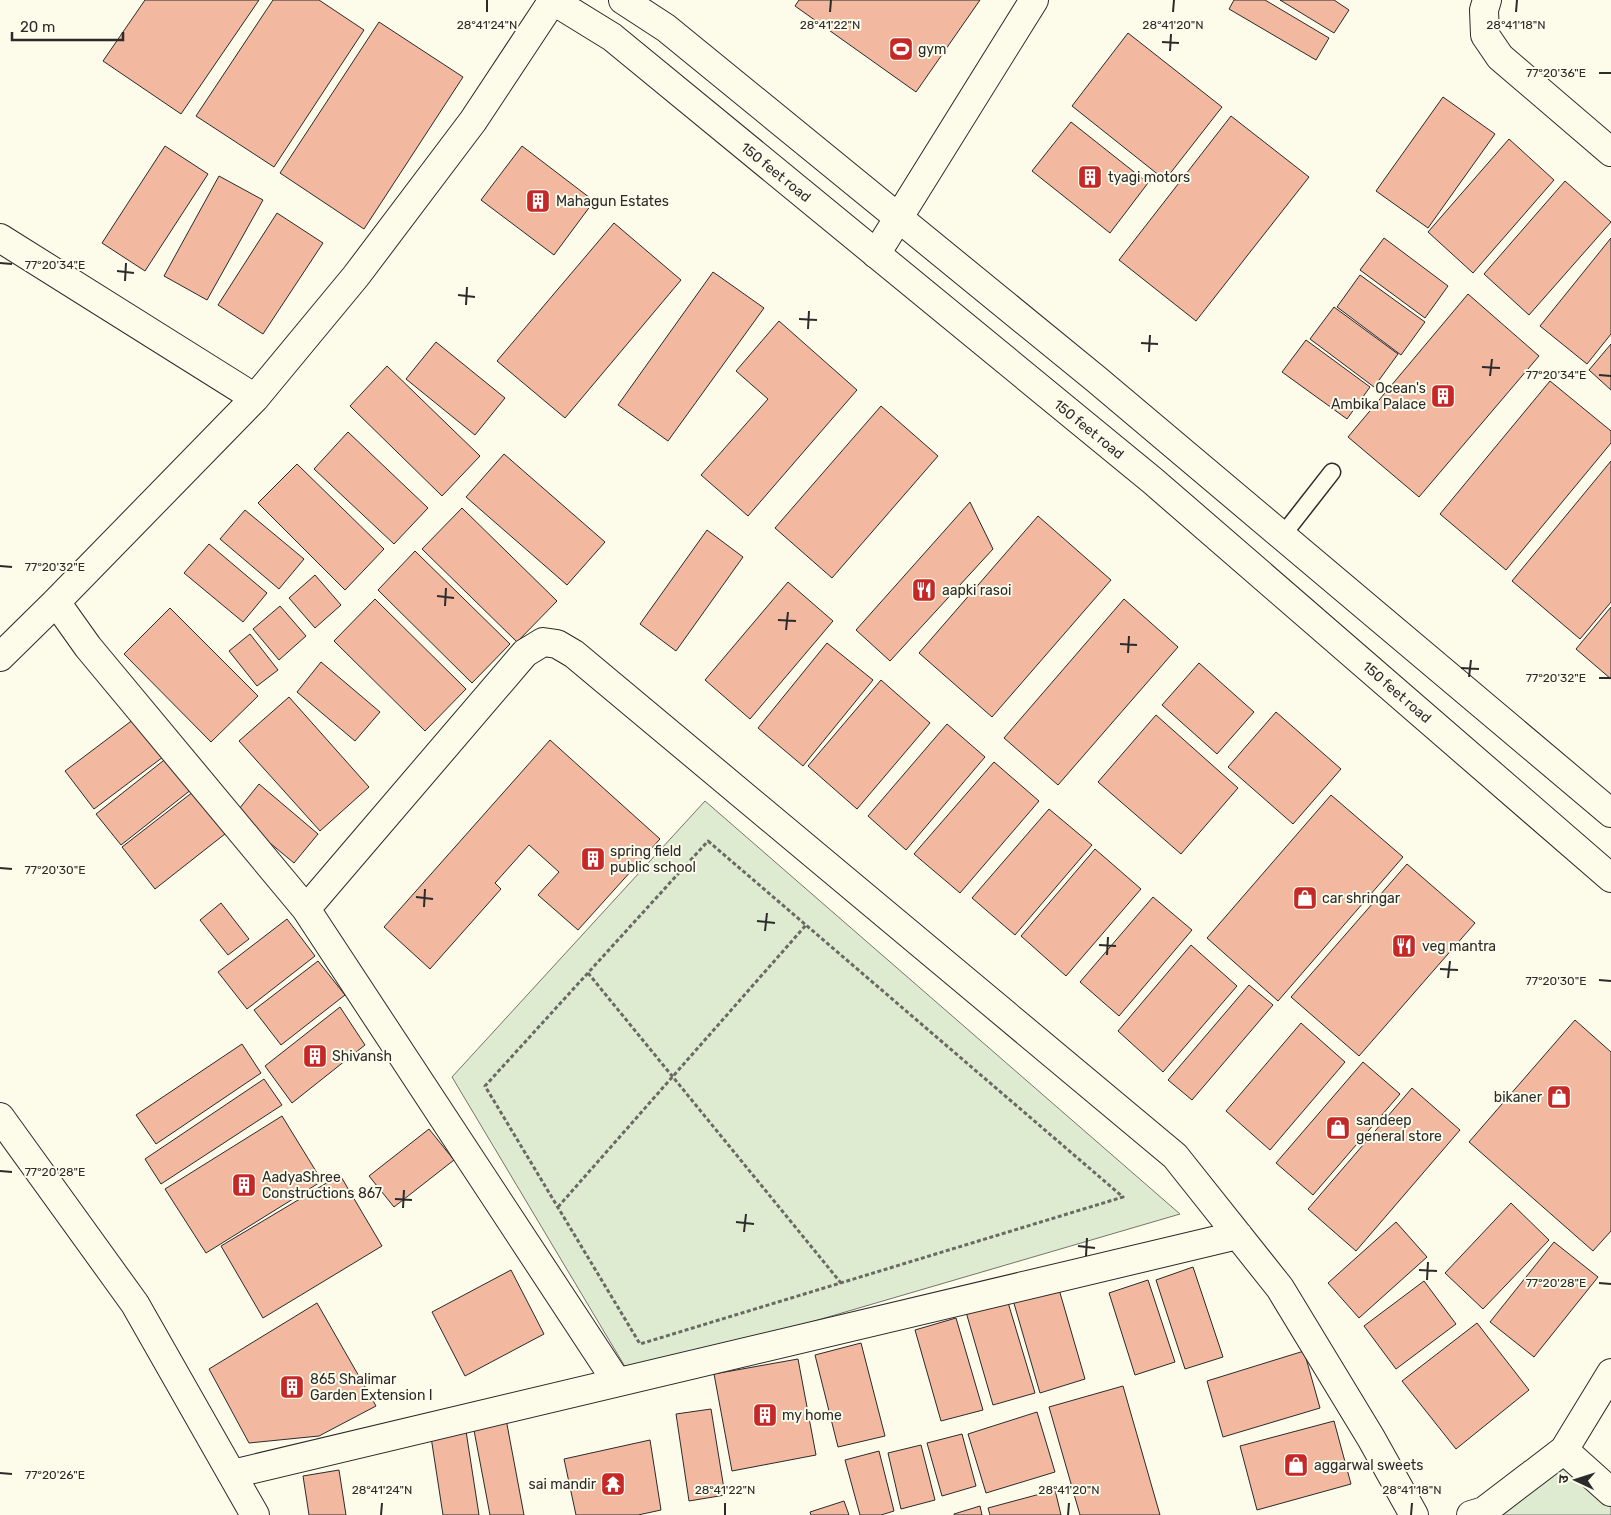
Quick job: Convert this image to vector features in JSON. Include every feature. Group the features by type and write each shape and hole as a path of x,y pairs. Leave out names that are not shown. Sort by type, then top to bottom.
{"street":[{"path":"0,657 255,398 356,276 456,144 553,0"},
{"name":"150 feet road","path":"553,0 612,37 1153,481 1611,878"},
{"path":"623,0 666,28 1088,373 1611,813"},
{"path":"876,254 1034,0"},
{"path":"1487,0 1484,10 1486,35 1500,57 1611,152"},
{"path":"0,238 255,398"},
{"path":"56,602 88,647 306,909 617,1382"},
{"path":"306,909 525,653 543,642 557,644 574,654 1176,1156 1280,1288 1371,1438 1414,1515"},
{"path":"0,1117 135,1304 255,1515"},
{"path":"232,1474 1238,1235"},
{"path":"1471,1515 1484,1510 1564,1450 1611,1374"},
{"path":"1564,1450 1611,1492"}],"lane":[{"path":"1282,536 1332,472"}],"path":[{"path":"708,841 1123,1197 640,1344 485,1086 588,973 708,841"},
{"path":"558,1207 806,924"},
{"path":"588,973 841,1283"}],"green space":[{"path":"705,801 1180,1214 630,1375 452,1077"},
{"path":"1564,1450 1611,1492 1611,1515 1471,1515"}],"building":[{"path":"145,0 259,0 181,114 103,61"},
{"path":"273,0 319,0 364,30 274,167 196,116"},
{"name":"gym","path":"799,0 980,0 916,92 795,6"},
{"path":"1234,0 1265,0 1329,38 1316,60 1229,9"},
{"path":"1280,0 1334,0 1349,10 1334,33"},
{"path":"379,22 463,77 364,229 280,173"},
{"path":"1128,33 1222,107 1165,180 1072,106"},
{"path":"1443,97 1495,134 1428,228 1376,191"},
{"path":"1231,116 1309,177 1196,321 1119,260"},
{"name":"tyagi motors","path":"1071,122 1148,183 1110,233 1032,171"},
{"path":"1509,139 1554,180 1473,273 1428,232"},
{"path":"165,146 208,174 145,271 102,243"},
{"name":"Mahagun Estates","path":"522,146 594,201 554,255 481,200"},
{"path":"219,176 263,200 207,300 164,276"},
{"path":"1565,181 1611,222 1529,315 1484,274"},
{"path":"277,213 323,243 263,334 218,305"},
{"path":"614,223 681,280 565,418 497,361"},
{"path":"1384,238 1448,286 1425,318 1360,270"},
{"path":"1611,238 1611,334 1587,364 1540,326"},
{"path":"713,272 764,308 668,441 618,405"},
{"path":"1360,275 1425,322 1401,355 1337,307"},
{"name":"Ocean's Ambika Palace","path":"1468,294 1539,356 1419,497 1348,437"},
{"path":"1334,307 1398,354 1374,387 1310,339"},
{"path":"779,321 857,390 748,516 701,475 768,399 736,371"},
{"path":"1306,340 1370,387 1347,419 1282,372"},
{"path":"436,342 505,398 475,435 406,379"},
{"path":"1611,344 1611,390 1589,370"},
{"path":"387,366 480,456 442,496 350,406"},
{"path":"1550,381 1611,431 1611,443 1506,570 1440,514"},
{"path":"881,406 938,456 832,578 775,528"},
{"path":"348,432 428,508 394,544 314,469"},
{"path":"504,454 605,542 567,585 466,497"},
{"path":"1611,461 1611,602 1580,639 1512,581"},
{"path":"297,464 384,549 345,590 258,503"},
{"name":"aapki rasoi","path":"970,502 993,549 890,661 856,630"},
{"path":"462,508 557,601 517,642 422,549"},
{"path":"245,510 304,559 279,589 220,539"},
{"path":"1038,516 1111,580 992,717 919,653"},
{"path":"707,530 743,557 676,651 640,624"},
{"path":"209,544 267,593 243,622 184,573"},
{"path":"415,551 510,644 472,683 378,590"},
{"path":"315,575 341,605 315,628 289,598"},
{"path":"788,582 833,621 750,719 705,680"},
{"path":"375,599 466,689 425,731 334,641"},
{"path":"1124,599 1178,647 1058,785 1004,738"},
{"path":"280,606 306,636 279,660 253,629"},
{"path":"1611,607 1611,679 1576,649"},
{"path":"170,608 258,696 211,742 124,654"},
{"path":"250,634 278,670 257,686 229,651"},
{"path":"827,643 873,680 803,766 758,728"},
{"path":"321,662 380,712 355,741 297,692"},
{"path":"1199,663 1254,712 1217,754 1162,705"},
{"path":"881,680 930,723 857,809 808,766"},
{"path":"289,697 369,787 320,831 239,741"},
{"path":"1276,712 1341,769 1293,824 1228,767"},
{"path":"1156,715 1238,788 1181,854 1098,782"},
{"path":"134,719 163,757 94,809 65,771"},
{"path":"947,724 985,757 906,850 868,816"},
{"name":"spring field public school","path":"550,740 660,839 578,930 538,895 559,872 529,845 495,883 501,889 430,969 384,927"},
{"path":"168,757 192,789 121,845 96,814"},
{"path":"994,762 1039,801 960,893 914,854"},
{"path":"259,784 318,834 294,863 235,814"},
{"path":"198,788 230,830 155,889 122,847"},
{"name":"car shringar","path":"1331,795 1403,857 1278,1001 1207,938"},
{"path":"1049,809 1092,845 1015,935 972,898"},
{"path":"1095,849 1141,889 1066,976 1021,936"},
{"path":"1407,864 1475,923 1359,1056 1291,997"},
{"path":"1153,897 1192,930 1119,1016 1080,982"},
{"path":"221,903 249,939 228,955 200,920"},
{"path":"287,919 315,956 247,1009 218,972"},
{"path":"1191,945 1237,986 1163,1072 1118,1031"},
{"path":"318,961 345,995 281,1045 254,1010"},
{"path":"1249,985 1273,1005 1192,1100 1168,1080"},
{"name":"Shivansh","path":"340,1007 365,1045 292,1103 265,1066"},
{"name":"bikaner","path":"1575,1020 1611,1052 1611,1231 1593,1251 1469,1142"},
{"path":"1301,1023 1345,1062 1270,1150 1226,1111"},
{"path":"242,1044 261,1073 156,1144 136,1115"},
{"name":"sandeep general store","path":"1363,1062 1400,1094 1313,1195 1276,1163"},
{"path":"264,1079 282,1105 161,1184 145,1159"},
{"path":"1412,1088 1460,1130 1356,1251 1308,1209"},
{"name":"AadyaShree Constructions 867","path":"282,1116 322,1181 206,1253 165,1189"},
{"path":"429,1129 454,1160 394,1207 369,1176"},
{"path":"340,1175 382,1246 263,1318 221,1246"},
{"path":"1511,1203 1549,1240 1483,1309 1445,1273"},
{"path":"1396,1222 1427,1257 1359,1318 1328,1283"},
{"path":"1554,1242 1598,1277 1534,1357 1490,1322"},
{"path":"1193,1267 1223,1357 1185,1369 1156,1280"},
{"path":"511,1270 544,1334 465,1376 432,1312"},
{"path":"1148,1280 1175,1362 1135,1375 1109,1293"},
{"path":"1424,1281 1456,1324 1396,1369 1364,1326"},
{"path":"1058,1286 1085,1379 1040,1393 1013,1300"},
{"path":"1007,1299 1035,1393 993,1405 966,1312"},
{"name":"865 Shalimar Garden Extension I","path":"317,1303 376,1406 319,1436 249,1443 209,1369"},
{"path":"956,1318 983,1410 941,1421 915,1330"},
{"path":"1477,1323 1529,1390 1456,1449 1402,1381"},
{"path":"861,1343 885,1436 838,1447 815,1355"},
{"path":"1304,1351 1320,1408 1223,1437 1207,1381"},
{"name":"my home","path":"798,1359 816,1455 732,1471 714,1374"},
{"path":"1123,1386 1160,1515 1080,1515 1049,1407"},
{"path":"711,1409 725,1495 689,1501 676,1414"},
{"path":"1037,1412 1055,1472 986,1493 968,1434"},
{"path":"506,1419 524,1515 490,1515 473,1425"},
{"name":"aggarwal sweets","path":"1334,1421 1351,1484 1257,1510 1240,1446"},
{"path":"466,1431 479,1515 443,1515 431,1437"},
{"path":"962,1434 976,1486 942,1496 927,1443"},
{"name":"sai mandir","path":"650,1440 661,1510 638,1515 576,1515 564,1459"},
{"path":"921,1445 935,1500 901,1509 888,1453"},
{"path":"879,1451 894,1511 881,1515 860,1515 845,1460"},
{"path":"339,1470 346,1515 309,1515 303,1476"},
{"path":"1055,1490 1061,1515 990,1515 988,1508"},
{"path":"844,1501 849,1515 811,1515 810,1512"},
{"path":"980,1506 982,1515 954,1515 954,1514"}],"place":[{"name":"gym","path":"901,49"},
{"name":"tyagi motors","path":"1090,177"},
{"name":"Mahagun Estates","path":"538,201"},
{"name":"Ocean's Ambika Palace","path":"1443,396"},
{"name":"aapki rasoi","path":"924,590"},
{"name":"spring field public school","path":"593,859"},
{"name":"car shringar","path":"1305,898"},
{"name":"veg mantra","path":"1404,946"},
{"name":"Shivansh","path":"315,1056"},
{"name":"bikaner","path":"1559,1097"},
{"name":"sandeep general store","path":"1338,1128"},
{"name":"AadyaShree Constructions 867","path":"244,1185"},
{"name":"865 Shalimar Garden Extension I","path":"292,1387"},
{"name":"my home","path":"765,1415"},
{"name":"aggarwal sweets","path":"1296,1465"},
{"name":"sai mandir","path":"613,1484"}]}
